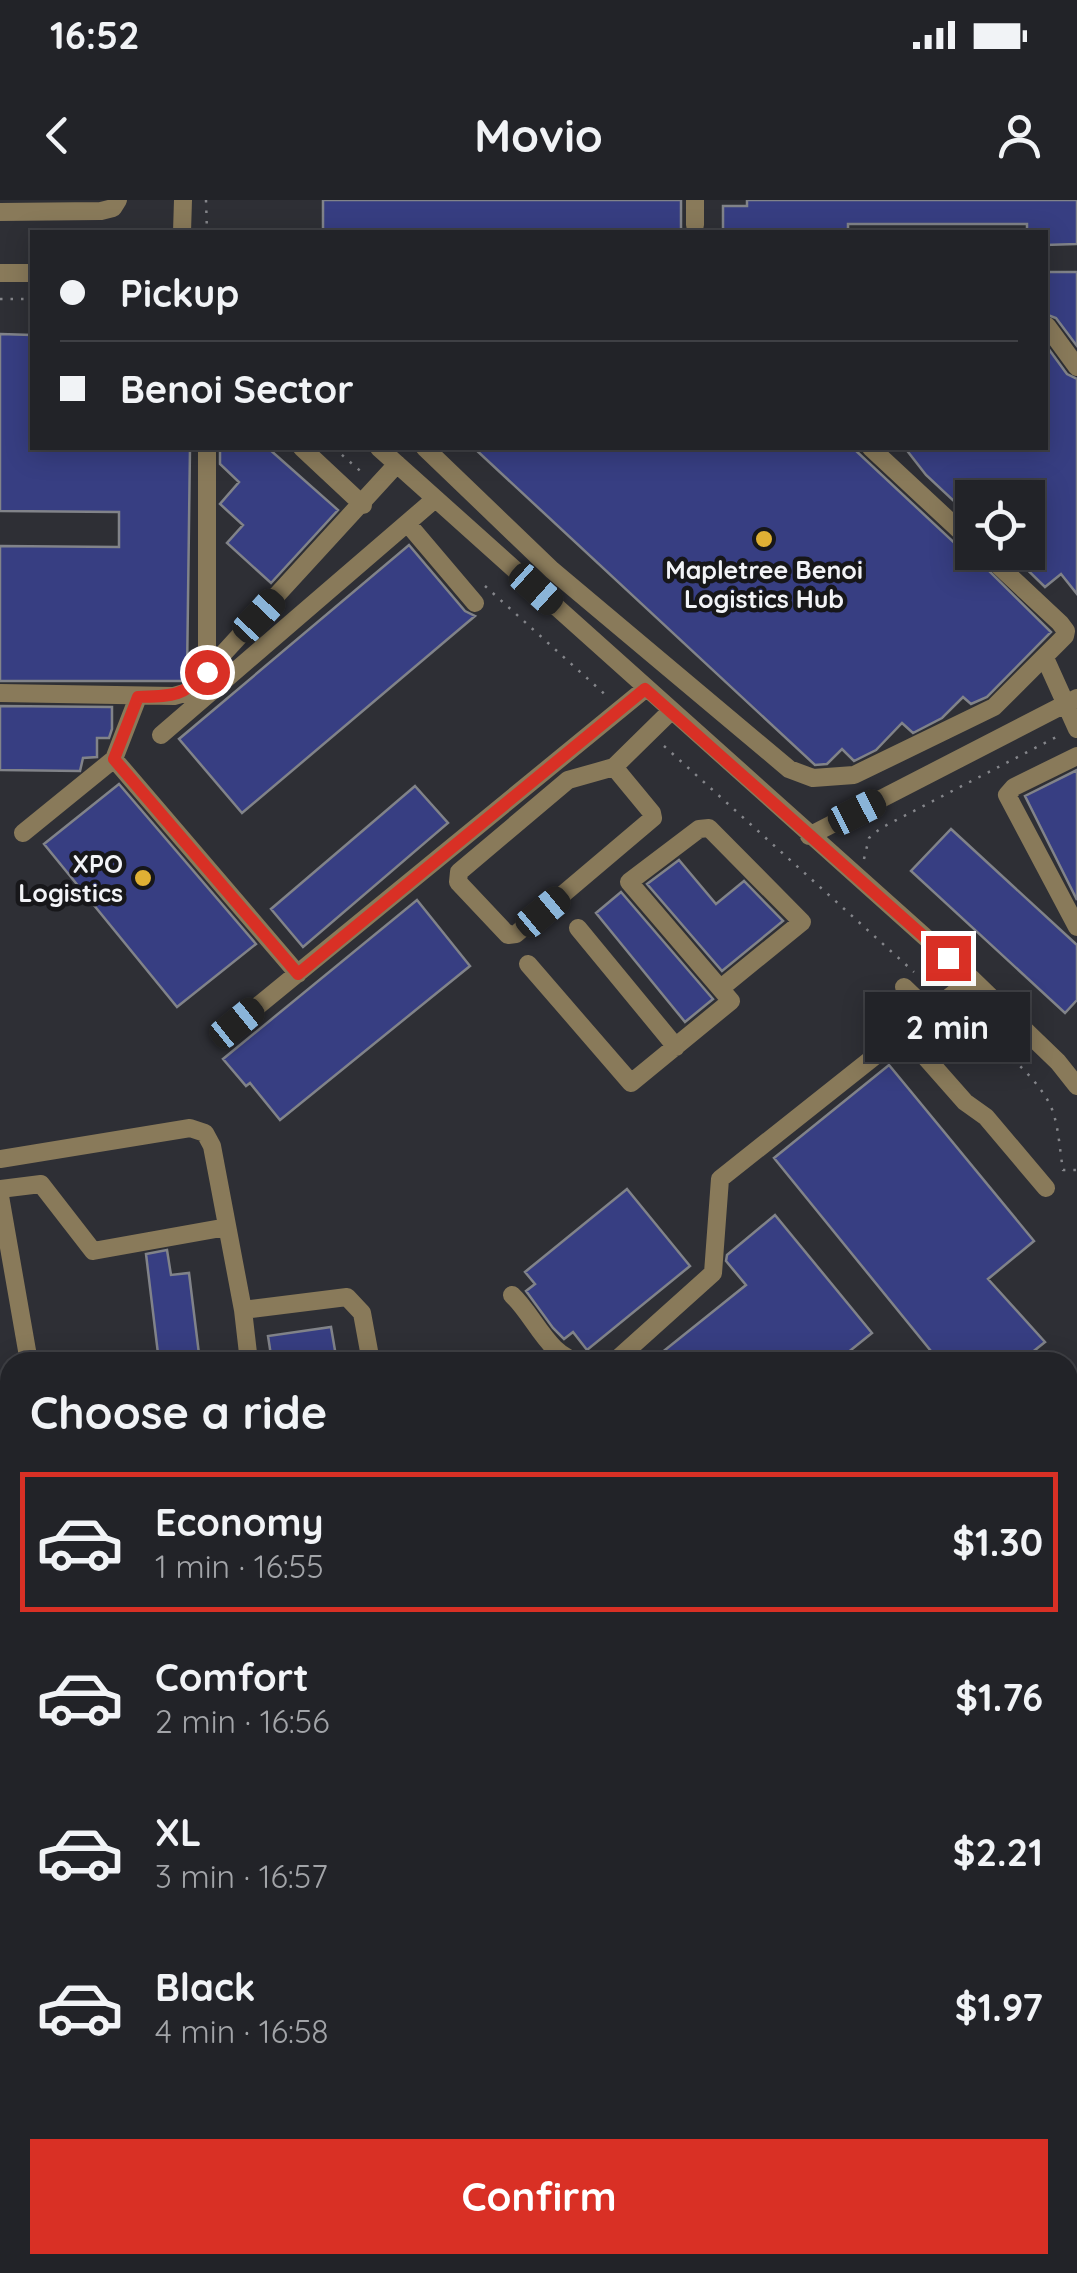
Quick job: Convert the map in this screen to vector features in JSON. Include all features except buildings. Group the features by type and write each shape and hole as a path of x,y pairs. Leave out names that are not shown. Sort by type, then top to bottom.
{"street":[{"path":"0,212 101,211 112,208 118,200"},
{"path":"182,230 183,200"},
{"path":"695,200 695,225"},
{"path":"0,273 30,273"},
{"path":"1048,327 1077,367"},
{"path":"207,450 207,672"},
{"path":"304,450 363,504"},
{"path":"381,450 972,979 1058,1062 1077,1086"},
{"path":"427,450 552,570 788,769 814,778 854,775 994,707 1045,658 1064,636 1064,627 1003,570"},
{"path":"873,450 955,526"},
{"path":"0,693 138,697 188,692 398,464"},
{"path":"161,735 435,499"},
{"path":"408,524 475,603"},
{"path":"1045,658 1072,701 1076,728"},
{"path":"237,1023 645,689"},
{"path":"23,834 114,759 138,697"},
{"path":"809,836 1072,701"},
{"path":"614,767 653,818 516,934 508,935 458,882 459,872 568,780 614,767 671,711"},
{"path":"1077,756 1014,787 1007,795 1077,927"},
{"path":"114,759 298,974"},
{"path":"528,964 631,1083 676,1048 729,1006 731,999 629,882 704,827 715,831 802,922 722,988"},
{"path":"578,928 676,1048"},
{"path":"625,1352 713,1273 720,1179 972,979"},
{"path":"911,981 938,1007"},
{"path":"905,1034 964,1100 986,1116 1046,1188"},
{"path":"0,1159 190,1128 205,1134 212,1146 248,1352"},
{"path":"27,1352 3,1228 0,1192 40,1184 94,1251 227,1228"},
{"path":"512,1295 559,1352"},
{"path":"242,1310 347,1297 362,1312 369,1352"}],"path":[{"path":"206,200 207,230"},
{"path":"0,299 30,299"},
{"path":"481,582 621,709"},
{"path":"852,874 864,862 869,838 880,828 1076,728"},
{"path":"649,732 911,981"},
{"path":"938,1007 1030,1077 1046,1096 1054,1114 1063,1170 1077,1170"}],"place":[{"name":"Mapletree Benoi Logistics Hub","path":"764,539"},
{"name":"XPO Logistics","path":"143,878"}],"route":[{"path":"207,672 188,692 138,697 114,759 298,974 645,689 948,958"}]}
